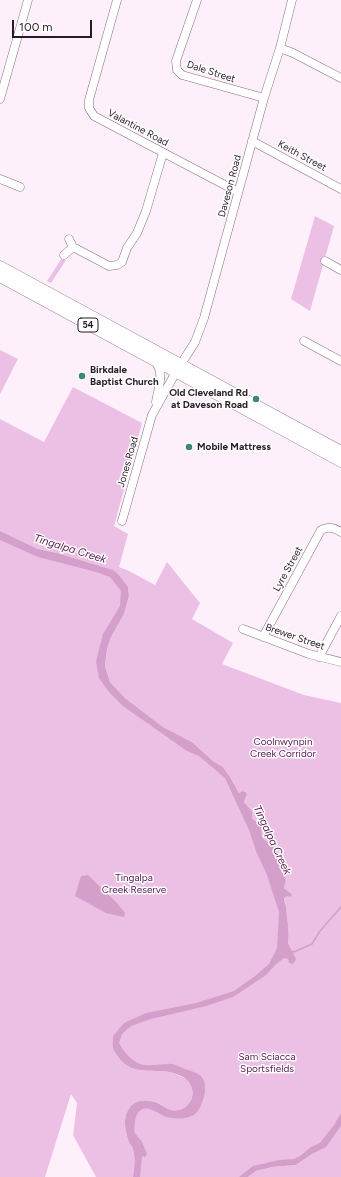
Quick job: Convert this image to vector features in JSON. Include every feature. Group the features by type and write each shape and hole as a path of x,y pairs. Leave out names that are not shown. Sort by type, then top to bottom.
{"main road":[{"name":"54","path":"0,266 341,462"},
{"name":"54","path":"0,277 153,360 179,369 341,451"}],"street":[{"path":"0,99 28,0"},
{"name":"Valantine Road","path":"118,0 88,108 94,116 238,192"},
{"name":"Dale Street","path":"197,0 176,61 177,70 182,75 264,98"},
{"name":"Daveson Road","path":"179,369 195,342 204,318 264,98 280,48 292,0"},
{"path":"280,48 293,53 341,78"},
{"name":"Keith Street","path":"252,141 341,188"},
{"path":"64,255 71,243 109,266 117,265 122,262 127,248 137,233 146,211 163,153"},
{"path":"0,179 20,187"},
{"path":"325,261 341,270"},
{"path":"304,342 341,361"},
{"name":"Jones Road","path":"153,360 159,366 161,372 155,409"},
{"name":"Jones Road","path":"122,521 152,415 179,369"},
{"name":"Lyre Street","path":"263,637 321,530 326,528 334,528 341,532"},
{"path":"319,657 341,616"},
{"name":"Brewer Street","path":"243,629 309,654 341,662"}],"green space":[{"path":"315,216 334,226 310,311 291,299"},
{"path":"62,258 66,260 51,283 47,281"},
{"path":"0,350 18,359 0,394"},
{"path":"73,387 142,423 114,526 128,534 119,567 155,585 167,562 200,603 192,619 233,643 222,664 304,695 341,703 341,1121 323,1144 311,1150 296,1162 257,1167 243,1177 137,1177 139,1155 131,1125 134,1113 139,1106 143,1106 168,1115 177,1115 189,1108 198,1091 194,1079 184,1072 132,1065 116,1047 116,1037 113,1038 114,1052 125,1064 140,1070 173,1073 187,1080 192,1091 191,1100 181,1109 171,1110 161,1104 149,1101 140,1101 133,1104 127,1111 125,1129 134,1153 133,1177 96,1177 73,1135 77,1103 71,1094 45,1177 0,1177 0,536 37,554 113,574 124,589 123,605 105,639 101,665 106,682 122,700 159,727 180,739 225,774 250,819 278,879 284,912 281,947 292,951 288,943 289,935 284,898 287,895 291,897 292,894 284,888 286,880 282,861 277,851 262,837 261,826 252,818 252,811 244,802 247,796 246,792 242,791 239,793 223,767 213,761 192,742 163,727 125,698 110,682 105,666 107,649 111,637 124,614 129,596 128,587 120,576 112,570 57,553 38,549 0,531 0,419 44,442"},
{"path":"341,1126 341,1177 248,1177 256,1171 272,1167 296,1165 326,1146"}],"shaded area":[{"name":"Tingalpa Creek","path":"0,531 38,549 57,553 113,570 120,576 128,587 129,596 124,614 111,637 107,649 105,666 110,682 125,698 163,727 192,742 213,761 223,767 239,793 242,791 246,792 247,795 244,802 252,811 252,818 261,826 262,837 277,851 282,861 286,880 284,888 292,894 291,897 287,896 284,898 284,901 286,906 289,934 288,943 296,959 293,964 289,963 288,959 284,958 266,975 233,997 206,1006 151,1019 131,1026 122,1034 119,1043 128,1055 137,1063 147,1065 176,1065 194,1072 203,1078 205,1086 205,1094 201,1106 196,1113 190,1117 166,1117 154,1110 147,1109 141,1110 137,1114 134,1132 142,1142 147,1154 145,1157 142,1156 140,1177 133,1177 134,1153 125,1129 127,1111 133,1104 140,1101 160,1104 171,1110 181,1109 191,1100 192,1091 188,1081 181,1076 173,1073 140,1070 125,1064 114,1051 113,1036 124,1023 146,1013 196,1003 234,991 255,976 269,964 277,948 279,912 267,875 256,851 249,830 225,778 199,756 187,751 123,706 109,692 99,678 96,662 99,649 103,634 120,606 121,591 110,577 38,557 0,540"},
{"path":"88,875 116,902 125,913 124,917 106,913 75,896 81,876"},
{"path":"341,1113 341,1126 326,1147 312,1154 296,1165 272,1167 256,1171 248,1177 239,1177 253,1166 279,1160 294,1159 300,1156 311,1147 320,1143"}],"waterway":[{"path":"291,951 294,952 312,944 320,931 341,907"}],"place":[{"name":"Birkdale Baptist Church","path":"82,376"},
{"name":"Old Cleveland Rd at Daveson Road","path":"256,399"},
{"name":"Mobile Mattress","path":"189,447"}],"park label":[{"name":"Coolnwynpin Creek Corridor","path":"283,748"},
{"name":"Tingalpa Creek Reserve","path":"134,884"},
{"name":"Sam Sciacca Sportsfields","path":"267,1062"}]}
